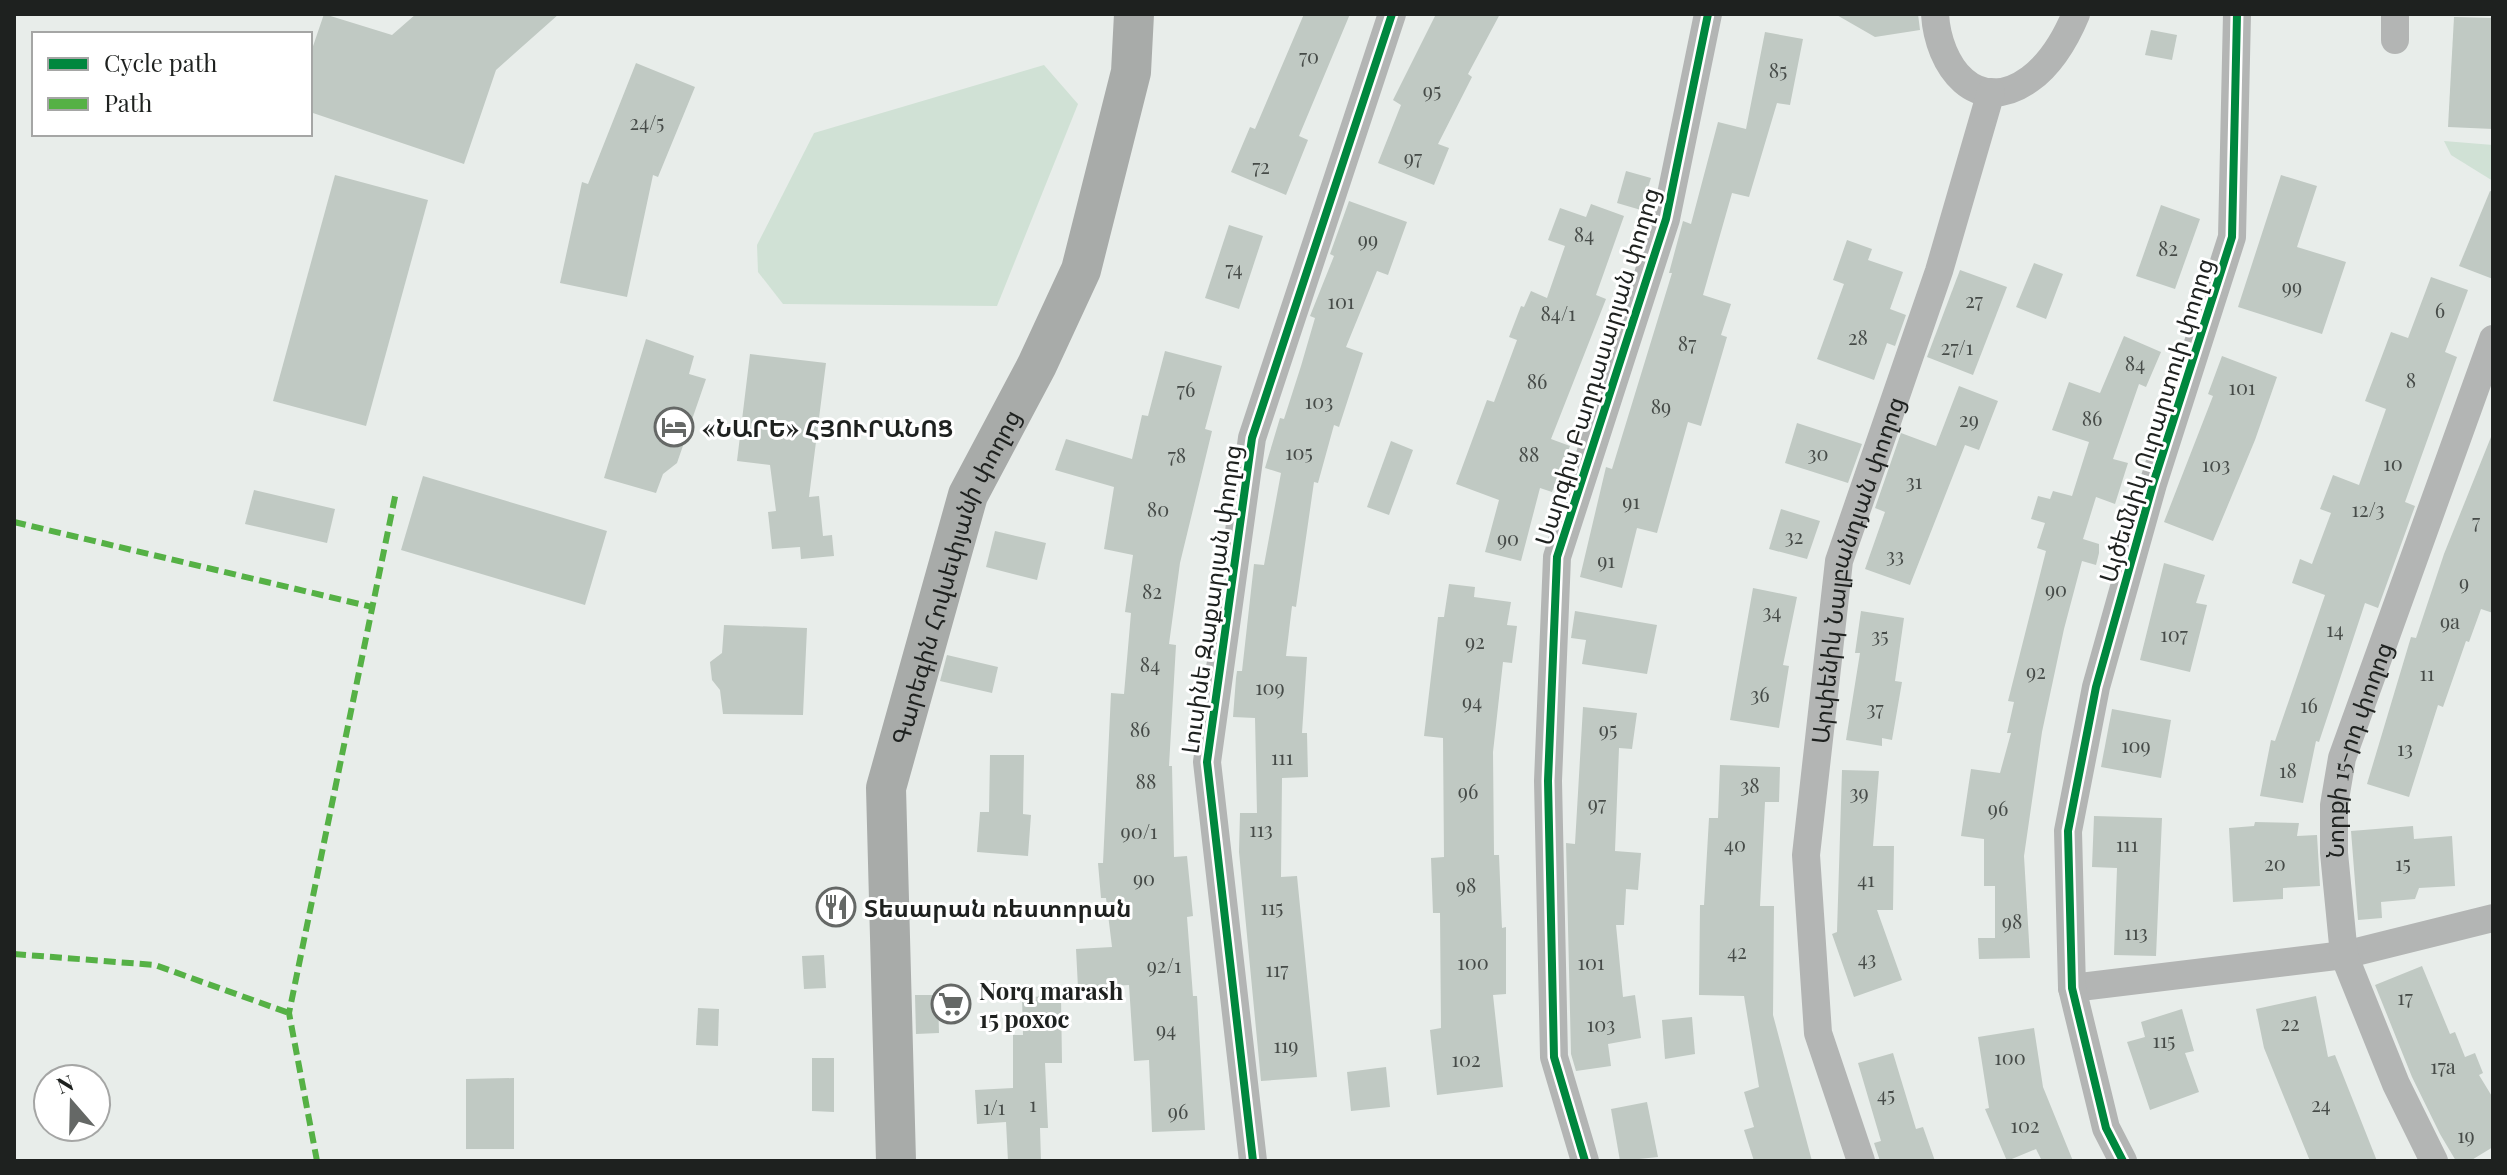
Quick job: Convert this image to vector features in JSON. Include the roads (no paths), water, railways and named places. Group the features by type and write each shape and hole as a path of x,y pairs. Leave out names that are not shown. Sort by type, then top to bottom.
{"main road":[{"name":"Գարեգին Հովսեփյանի փողոց","path":"896,1161 886,788 968,495 1037,365 1081,270 1131,72 1134,14"}],"street":[{"name":"Լուսինե Զաքարյան փողոց","path":"1253,1161 1207,762 1252,438 1392,14"},
{"name":"Սարգիս Բաղդասարյան փողոց","path":"1585,1161 1554,1057 1548,781 1557,557 1666,219 1708,14"},
{"path":"1935,14 1939,44 1954,74 1968,87 1991,92 2017,86 2042,68 2065,39 2076,14"},
{"name":"Այծեմնիկ Ուրարտուի փողոց","path":"2123,1161 2106,1128 2072,988 2068,831 2096,687 2153,484 2232,237 2237,14"},
{"name":"Արփենիկ Նալբանդյան փողոց","path":"1861,1161 1818,1033 1806,855 1839,561 1939,271 1991,92"},
{"name":"Նորքի 15-րդ փողոց","path":"2434,1161 2396,1084 2344,955 2334,853 2334,805 2342,758 2493,339"},
{"path":"2072,988 2344,955 2493,918"}],"place":[{"name":"«ՆԱՐԵ» ՀՅՈՒՐԱՆՈՑ","path":"674,427"},
{"name":"Տեսարան ռեստորան","path":"836,907"},
{"name":"Norq marash 15 poxoc","path":"951,1004"}]}
